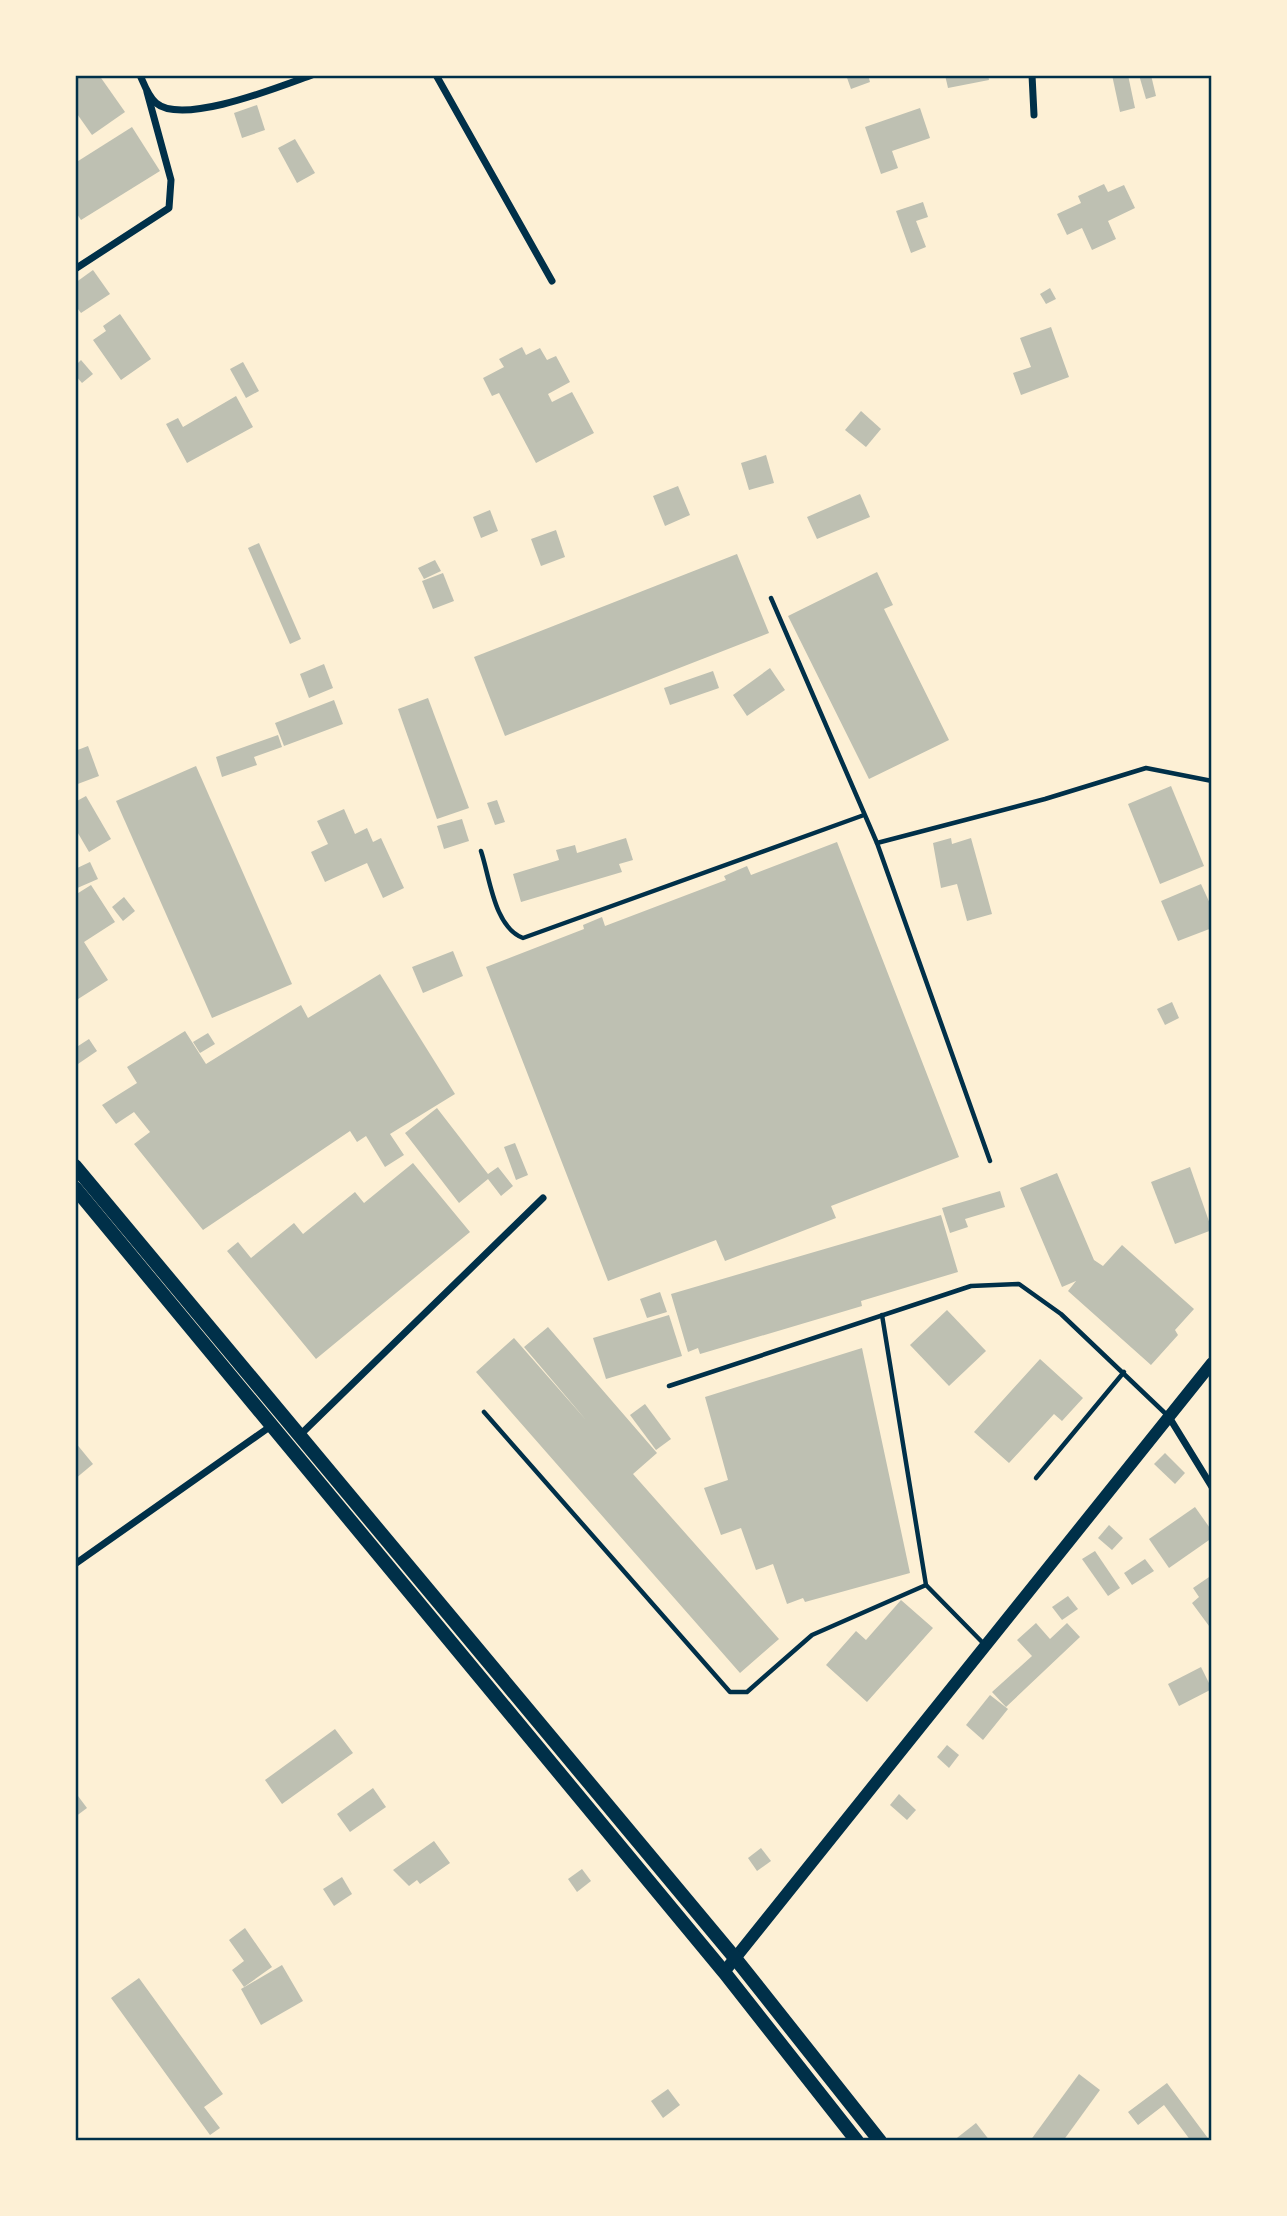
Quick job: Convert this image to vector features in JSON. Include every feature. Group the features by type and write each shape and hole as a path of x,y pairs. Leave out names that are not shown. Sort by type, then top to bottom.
{"main road":[{"path":"75,1166 735,1958 880,2141"},
{"path":"75,1188 724,1972 857,2141"}],"street":[{"path":"75,269 169,208 171,180 148,92 140,75"},
{"path":"148,92 157,104 169,109 221,107 312,75"},
{"path":"436,75 552,281"},
{"path":"1032,75 1034,115"},
{"path":"300,1436 543,1198"},
{"path":"724,1972 1212,1363"},
{"path":"1169,1417 1212,1487"},
{"path":"75,1564 272,1425"}],"lane":[{"path":"771,598 877,843 990,1161"},
{"path":"877,843 1045,799 1146,768 1212,781"},
{"path":"481,851 503,921 512,934 523,938 864,815"},
{"path":"669,1386 971,1286 1018,1283 1061,1314 1169,1417"},
{"path":"881,1315 926,1585 986,1646"},
{"path":"1036,1478 1124,1372"},
{"path":"484,1412 730,1692 747,1692 812,1635 926,1585"}],"building":[{"path":"81,75 99,75 125,112 92,135 75,111 75,79"},
{"path":"846,75 868,75 870,82 851,89"},
{"path":"945,75 988,75 989,80 948,88"},
{"path":"1112,75 1128,75 1135,108 1120,112"},
{"path":"1139,75 1151,75 1156,96 1146,99"},
{"path":"257,105 265,130 242,138 234,113"},
{"path":"920,108 930,138 892,151 898,168 881,174 865,127"},
{"path":"132,127 160,171 81,220 75,211 75,163"},
{"path":"295,139 315,173 297,183 278,148"},
{"path":"1104,184 1108,192 1124,185 1135,208 1108,221 1116,239 1092,250 1082,228 1067,235 1057,214 1081,203 1078,196"},
{"path":"923,202 928,217 916,221 926,247 911,253 896,211"},
{"path":"93,270 110,294 81,313 75,305 75,283"},
{"path":"1050,288 1056,299 1046,304 1040,294"},
{"path":"120,314 151,359 121,380 93,340 106,331 103,326"},
{"path":"1051,327 1069,377 1021,395 1013,373 1031,367 1020,338"},
{"path":"522,347 526,355 540,348 547,360 556,356 570,382 548,394 552,402 572,392 594,433 536,463 499,393 492,396 483,378 504,367 499,359"},
{"path":"81,360 93,374 82,383 75,375 75,366"},
{"path":"243,362 259,391 246,398 230,369"},
{"path":"236,396 253,427 187,463 166,424 178,418 183,427"},
{"path":"861,411 881,429 866,447 845,430"},
{"path":"766,455 774,483 749,490 741,463"},
{"path":"678,486 690,515 665,526 653,496"},
{"path":"860,494 870,517 817,539 807,517"},
{"path":"490,510 498,531 481,538 473,517"},
{"path":"556,530 565,557 541,566 531,539"},
{"path":"259,543 301,639 290,644 248,548"},
{"path":"737,554 769,633 505,736 474,657"},
{"path":"435,560 441,571 424,579 418,568"},
{"path":"877,572 893,605 884,609 949,740 869,779 788,616"},
{"path":"443,573 454,601 433,609 422,581"},
{"path":"324,664 333,688 309,698 300,674"},
{"path":"770,668 785,690 747,716 733,695"},
{"path":"713,671 719,688 670,705 664,688"},
{"path":"428,698 469,808 437,819 398,709"},
{"path":"334,700 343,724 284,746 275,723"},
{"path":"278,735 282,747 254,757 257,765 222,777 216,757"},
{"path":"88,746 99,776 75,785 75,751"},
{"path":"196,766 292,984 212,1018 116,801"},
{"path":"1171,786 1204,866 1160,884 1128,804"},
{"path":"86,796 111,839 89,852 75,828 75,802"},
{"path":"497,800 505,822 495,825 487,803"},
{"path":"344,809 355,834 367,828 373,842 381,838 404,888 383,898 367,863 325,882 311,852 328,844 317,821"},
{"path":"462,819 469,841 444,849 437,826"},
{"path":"626,838 633,860 619,864 622,872 521,902 513,874 559,860 556,850 575,845 577,853"},
{"path":"951,838 952,844 971,838 992,914 967,921 957,884 941,888 933,843"},
{"path":"837,842 959,1157 831,1206 836,1218 725,1261 716,1240 608,1281 486,967 584,929 583,925 602,917 605,926 726,880 724,876 747,866 751,875"},
{"path":"90,862 98,879 75,889 75,869"},
{"path":"1201,884 1212,908 1212,928 1178,941 1161,901"},
{"path":"91,885 115,922 84,942 108,980 75,1001 75,895"},
{"path":"124,897 135,911 123,921 112,907"},
{"path":"453,951 463,976 423,993 412,967"},
{"path":"380,974 455,1094 390,1134 404,1155 385,1167 366,1136 357,1142 350,1131 203,1230 134,1144 150,1132 134,1112 116,1124 102,1105 137,1083 127,1067 185,1031 206,1064 301,1005 308,1018"},
{"path":"1172,1002 1179,1018 1165,1025 1157,1009"},
{"path":"208,1033 215,1044 200,1053 193,1042"},
{"path":"89,1039 97,1051 75,1066 75,1048"},
{"path":"437,1108 488,1174 498,1167 513,1186 501,1196 488,1179 459,1203 405,1133"},
{"path":"515,1143 528,1175 516,1180 504,1147"},
{"path":"413,1163 470,1232 316,1359 227,1251 238,1242 251,1258 294,1223 303,1234 355,1192 364,1203"},
{"path":"1190,1167 1212,1230 1175,1244 1151,1182"},
{"path":"1057,1173 1094,1260 1103,1266 1122,1245 1194,1309 1175,1330 1178,1335 1151,1365 1068,1291 1076,1281 1062,1287 1020,1188"},
{"path":"1000,1191 1005,1207 965,1219 968,1227 950,1233 942,1208"},
{"path":"941,1215 958,1272 861,1301 862,1306 700,1354 698,1348 688,1352 671,1294"},
{"path":"660,1292 667,1312 647,1318 640,1299"},
{"path":"947,1310 986,1351 949,1386 910,1345"},
{"path":"669,1315 682,1356 606,1379 593,1338"},
{"path":"548,1327 657,1453 633,1474 779,1639 740,1673 476,1372 514,1338 586,1420 524,1347"},
{"path":"862,1348 910,1573 805,1602 803,1598 787,1604 773,1564 756,1570 741,1528 721,1535 704,1488 728,1480 705,1397"},
{"path":"1040,1359 1083,1398 1062,1421 1054,1414 1009,1463 974,1432"},
{"path":"645,1404 671,1439 656,1450 630,1415"},
{"path":"75,1442 93,1464 75,1479"},
{"path":"1165,1453 1185,1473 1175,1484 1154,1464"},
{"path":"1195,1507 1212,1531 1212,1538 1169,1568 1149,1539"},
{"path":"1109,1525 1123,1538 1112,1550 1098,1538"},
{"path":"1095,1551 1120,1588 1108,1596 1082,1559"},
{"path":"1145,1559 1154,1571 1132,1585 1124,1573"},
{"path":"1212,1575 1212,1630 1192,1603 1199,1597 1193,1588"},
{"path":"1068,1596 1078,1609 1062,1620 1052,1607"},
{"path":"901,1600 933,1628 867,1702 826,1665 856,1631 866,1640"},
{"path":"1036,1623 1050,1639 1067,1623 1080,1637 1006,1707 992,1692 1032,1656 1017,1640"},
{"path":"1201,1667 1212,1689 1179,1706 1168,1684"},
{"path":"990,1695 1008,1709 983,1740 966,1725"},
{"path":"335,1729 353,1753 282,1804 265,1780"},
{"path":"947,1745 959,1755 949,1768 937,1757"},
{"path":"373,1788 386,1807 350,1832 337,1814"},
{"path":"75,1792 87,1808 75,1817"},
{"path":"899,1794 916,1810 907,1820 890,1805"},
{"path":"434,1841 450,1863 420,1884 417,1880 409,1886 393,1870"},
{"path":"761,1848 771,1861 757,1871 748,1858"},
{"path":"582,1869 591,1881 577,1892 568,1879"},
{"path":"342,1877 352,1894 334,1906 323,1889"},
{"path":"245,1928 272,1967 244,1987 232,1970 244,1961 229,1940"},
{"path":"282,1965 303,2001 261,2025 241,1989"},
{"path":"139,1978 223,2094 204,2107 220,2128 210,2135 111,1998"},
{"path":"1079,2074 1100,2090 1063,2141 1030,2141"},
{"path":"1167,2083 1210,2141 1191,2141 1164,2105 1138,2125 1128,2112"},
{"path":"668,2089 680,2105 663,2118 651,2101"},
{"path":"976,2123 990,2141 953,2141"}]}
